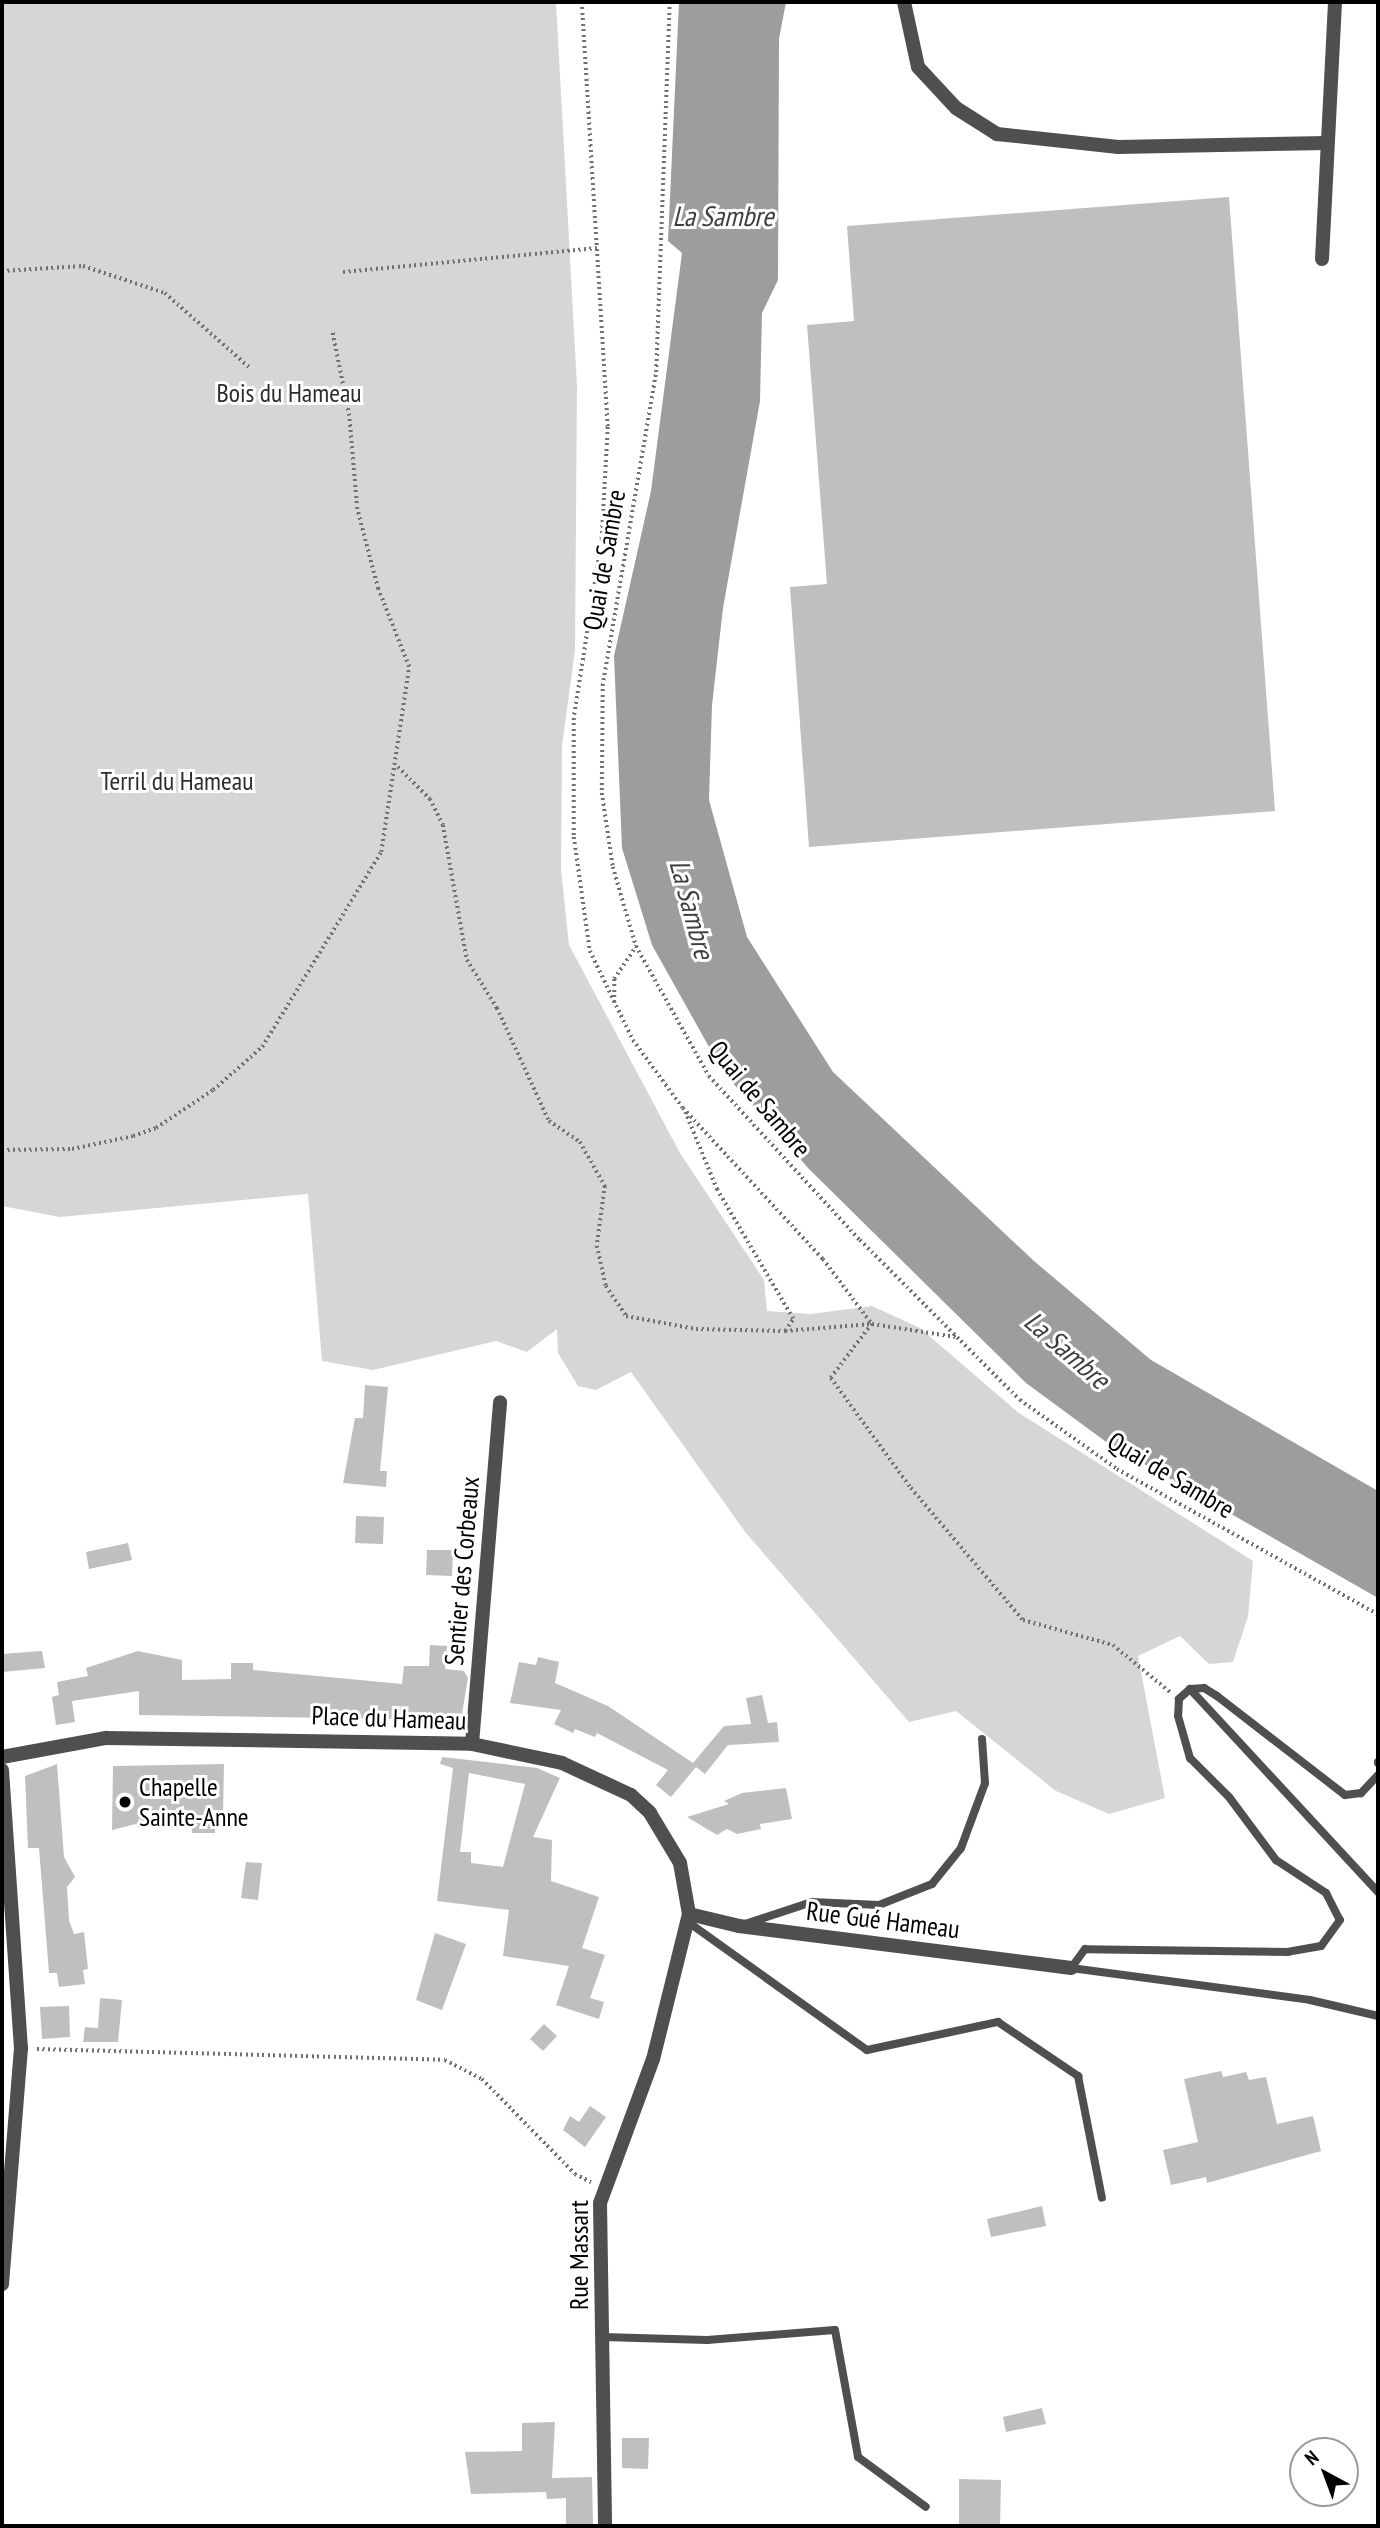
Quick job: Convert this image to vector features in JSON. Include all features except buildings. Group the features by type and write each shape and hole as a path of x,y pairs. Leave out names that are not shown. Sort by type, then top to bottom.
{"street":[{"path":"904,2 918,67 956,108 997,134 1118,147 1327,143"},
{"path":"1322,259 1335,2"},
{"name":"Sentier des Corbeaux","path":"472,1744 500,1402"},
{"name":"Place du Hameau","path":"2,1757 106,1738 472,1744 562,1763 631,1795 650,1813 680,1863 689,1918"},
{"path":"2,1770 21,2048 2,2284"},
{"name":"Rue Gué Hameau","path":"689,1918 1071,1968"},
{"name":"Rue Massart","path":"605,2526 603,2188 653,2059 689,1918"}],"lane":[{"path":"1071,1968 1086,1949 1288,1952 1321,1946 1340,1920 1335,1904 1276,1860 1229,1797 1190,1758 1179,1699 1190,1689 1204,1688 1217,1696 1345,1795 1361,1793 1378,1775"},
{"path":"1190,1689 1378,1892"},
{"path":"739,1926 812,1902 879,1905 932,1884 961,1848 985,1783 982,1739"},
{"path":"689,1918 867,2050 998,2022 1078,2076 1102,2198"},
{"path":"1071,1968 1310,2000 1378,2016"},
{"path":"603,2337 707,2340 835,2330 858,2457 926,2507"}],"path":[{"path":"582,2 608,427 602,539 574,718 574,837 590,951 614,1005 683,1108 823,1259 872,1324"},
{"name":"Quai de Sambre","path":"670,2 656,375 603,684 602,793 613,867 636,946 709,1076 1020,1400 1117,1469 1378,1614"},
{"path":"343,272 597,248"},
{"path":"2,271 83,266 166,293 248,367"},
{"path":"2,1150 72,1149 156,1128 213,1090 262,1047 381,852 398,767 410,667 378,589 357,509 349,416 332,331"},
{"path":"398,767 430,799 443,825 467,960 497,1008 548,1121 580,1142 605,1186 597,1246 606,1286 626,1316 696,1329 785,1331 872,1324 957,1337"},
{"path":"614,1005 614,979 636,946"},
{"path":"683,1108 717,1190 793,1319 785,1331"},
{"path":"872,1324 831,1378 911,1488 1023,1620 1113,1645 1179,1699"},
{"path":"21,2048 445,2060 482,2079 575,2174 603,2188"}],"green space":[{"name":"Bois du Hameau","path":"2,2 556,2 577,386 575,650 562,746 561,869 569,945 680,1153 764,1280 767,1311 811,1314 872,1306 920,1328 1019,1413 1253,1561 1248,1617 1233,1662 1209,1664 1180,1636 1138,1656 1165,1798 1109,1814 1056,1791 956,1711 909,1722 746,1533 631,1372 596,1390 578,1386 558,1353 557,1329 527,1352 496,1341 373,1370 322,1361 308,1194 60,1217 2,1206"}],"water":[{"name":"La Sambre","path":"679,2 786,2 779,39 778,280 762,313 760,401 723,608 712,705 709,800 747,937 833,1072 1034,1261 1151,1360 1378,1491 1378,1598 1109,1444 1026,1383 809,1169 723,1072 652,945 622,848 614,656 651,491 682,253 668,241"}],"place":[{"name":"Chapelle Sainte-Anne","path":"125,1802"}],"park label":[{"name":"Terril du Hameau","path":"177,781"}]}
